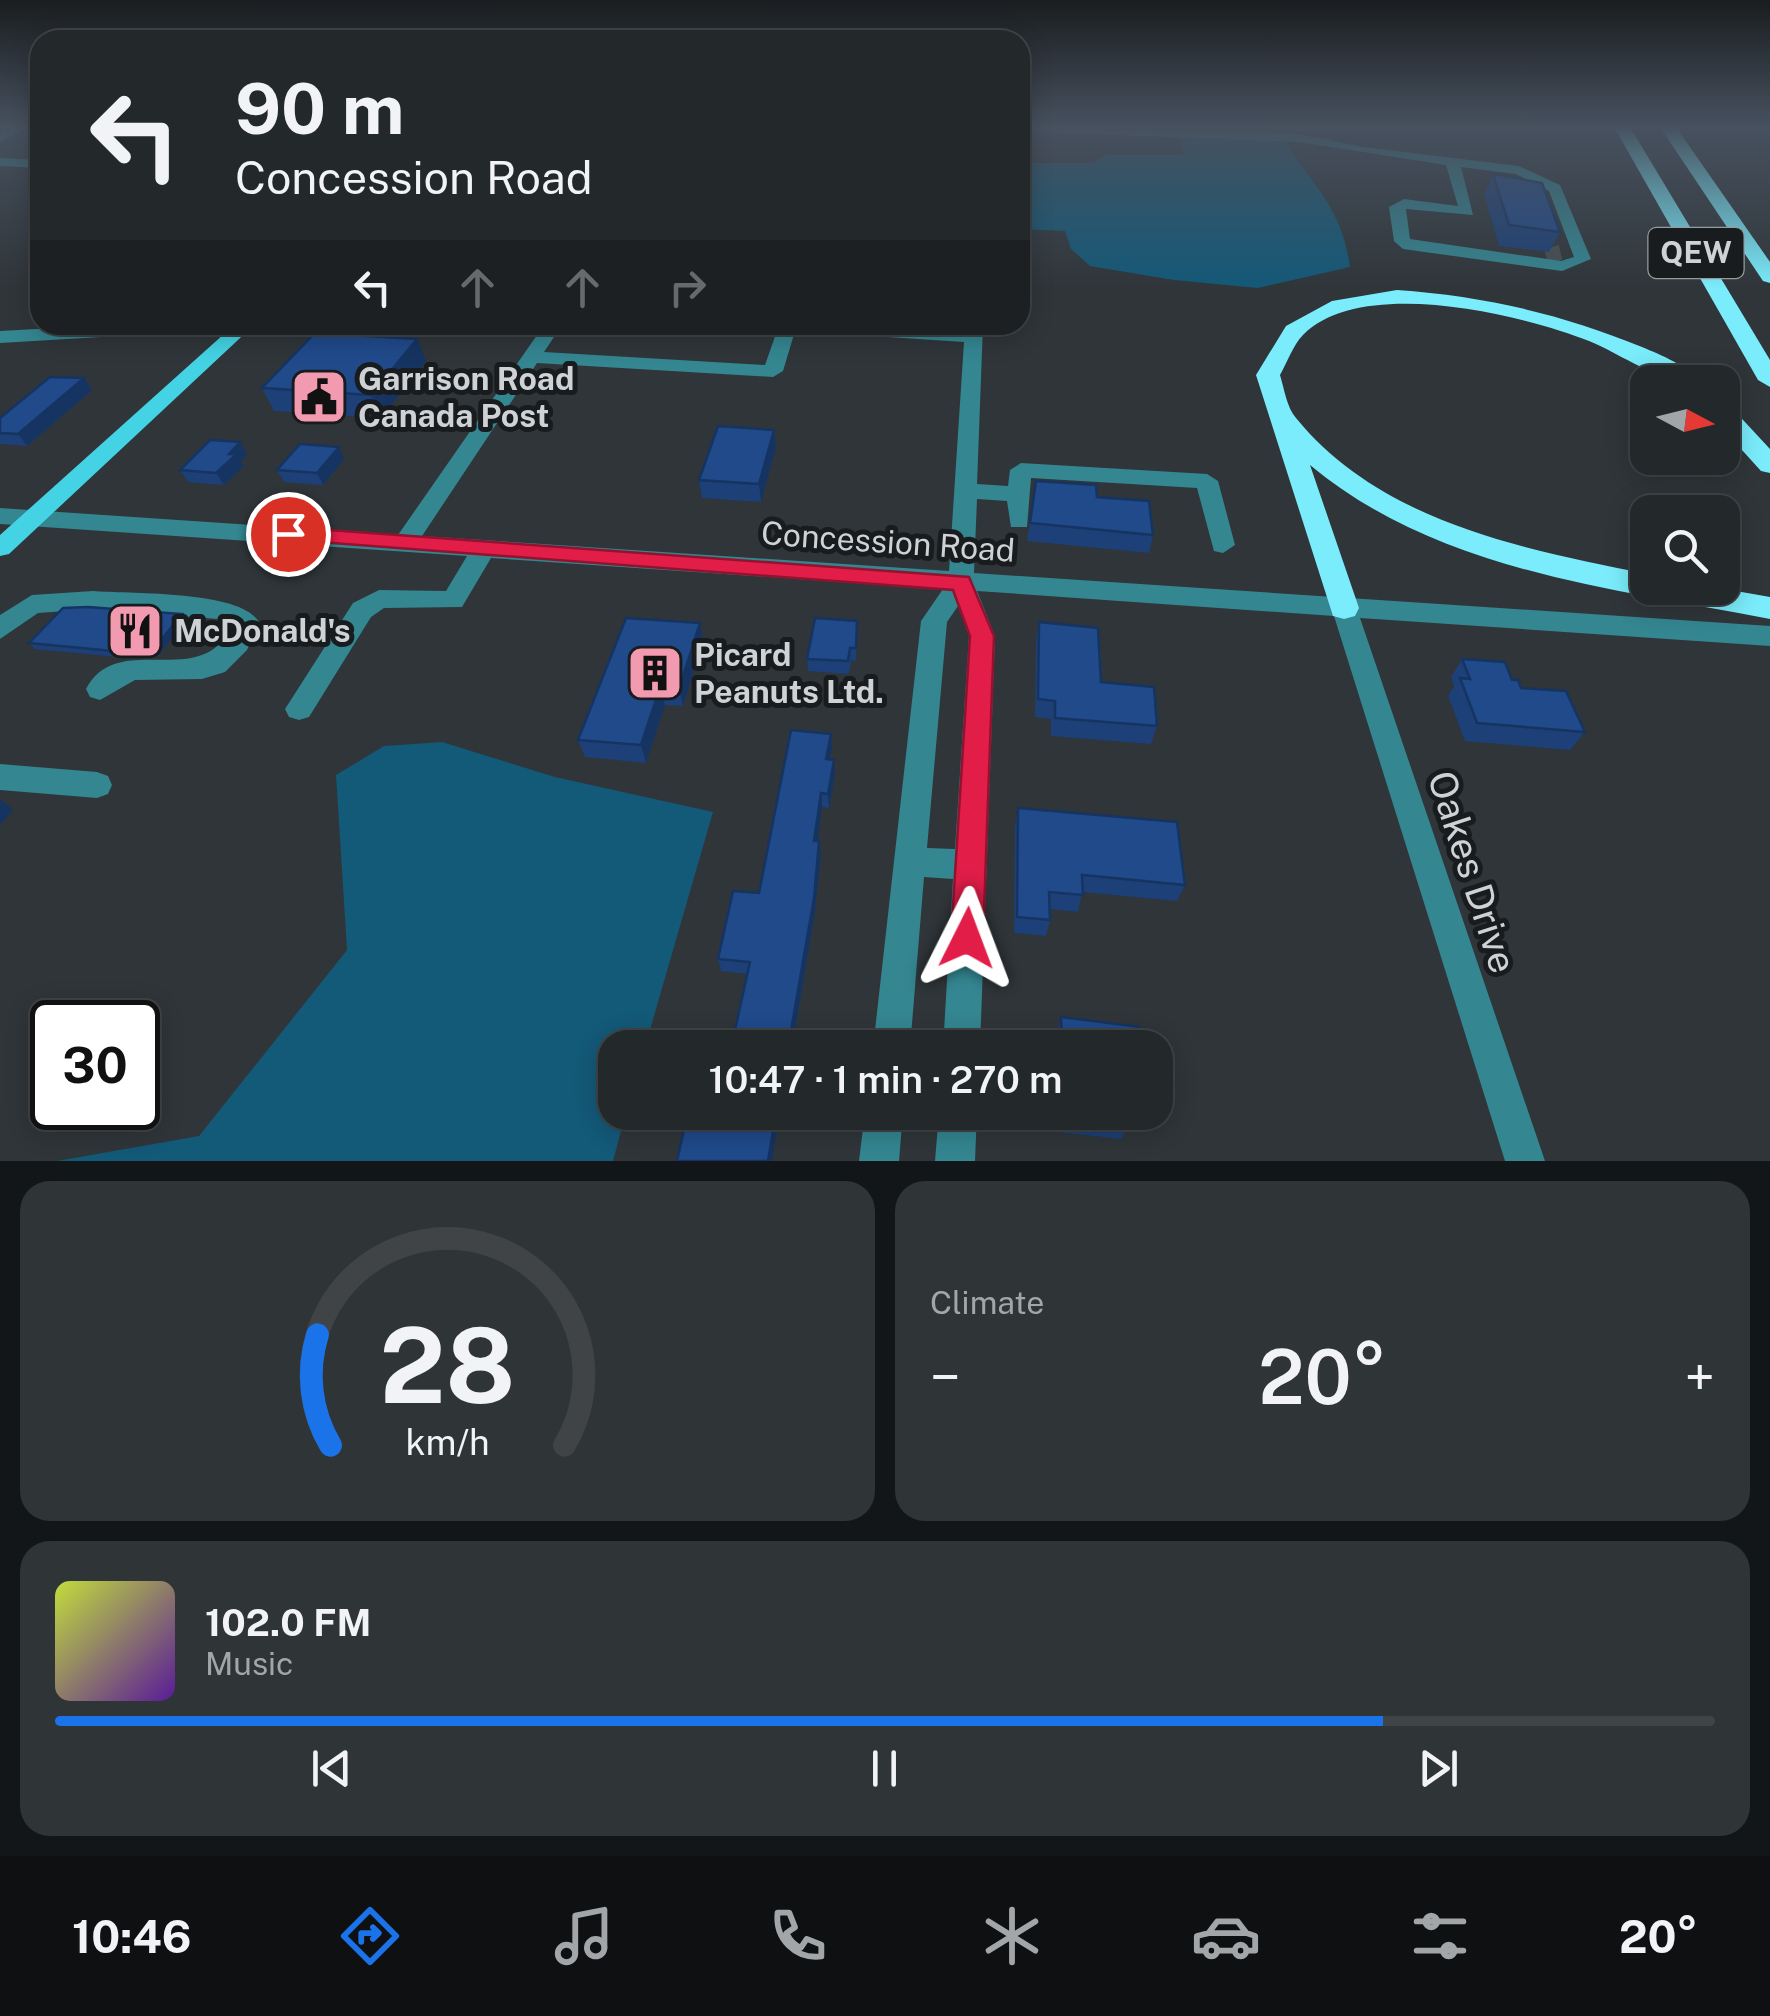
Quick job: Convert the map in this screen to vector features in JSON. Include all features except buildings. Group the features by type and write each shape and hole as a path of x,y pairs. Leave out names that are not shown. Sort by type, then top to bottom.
{"highway":[{"name":"QEW","path":"1654,181 1770,380"},
{"name":"QEW","path":"1706,181 1770,276"},
{"path":"1724,181 1770,276"},
{"path":"1344,608 1268,374 1274,350 1293,330 1354,301 1450,299 1546,317 1641,352 1662,365"},
{"path":"1276,406 1302,442 1352,484 1406,516 1503,552 1630,580"},
{"path":"1740,432 1770,465"},
{"path":"1740,602 1770,608"}],"main road":[{"path":"0,548 234,335"}],"street":[{"path":"1458,181 1467,212 1404,204 1397,207 1402,241 1409,246 1554,254 1555,188 1541,181"},
{"path":"0,337 34,335"},
{"path":"406,542 546,335"},
{"path":"532,357 772,371 786,335"},
{"path":"962,1030 982,636 961,582 974,335"},
{"path":"1018,521 1022,470 1207,481 1223,546"},
{"path":"966,491 1018,494"},
{"name":"Concession Road","path":"0,516 1770,636"},
{"path":"298,709 362,610 379,599 454,600 484,548"},
{"path":"893,1030 934,621 961,582"},
{"path":"0,630 32,604 93,600 223,610 246,622 238,648 206,671 132,670 100,689"},
{"name":"Oakes Drive","path":"1344,608 1525,1161"},
{"path":"0,776 97,785"},
{"path":"910,862 971,866"},
{"path":"879,1161 882,1130"},
{"path":"955,1161 957,1130"}],"shaded area":[{"path":"1030,181 1313,181 1339,225 1350,267 1258,288 1174,280 1090,266 1071,249 1065,231 1030,229"},
{"path":"442,742 555,777 713,812 650,1030 598,1030 598,1130 621,1130 613,1161 57,1161 199,1136 347,950 336,775 384,746"}],"tunnel":[{"path":"1546,256 1562,252"}],"place":[{"name":"Garrison Road Canada Post","path":"319,397"},
{"name":"McDonald's","path":"135,631"},
{"name":"Picard Peanuts Ltd.","path":"655,673"}],"route":[{"path":"288,534 961,582 982,636 967,938"}]}
